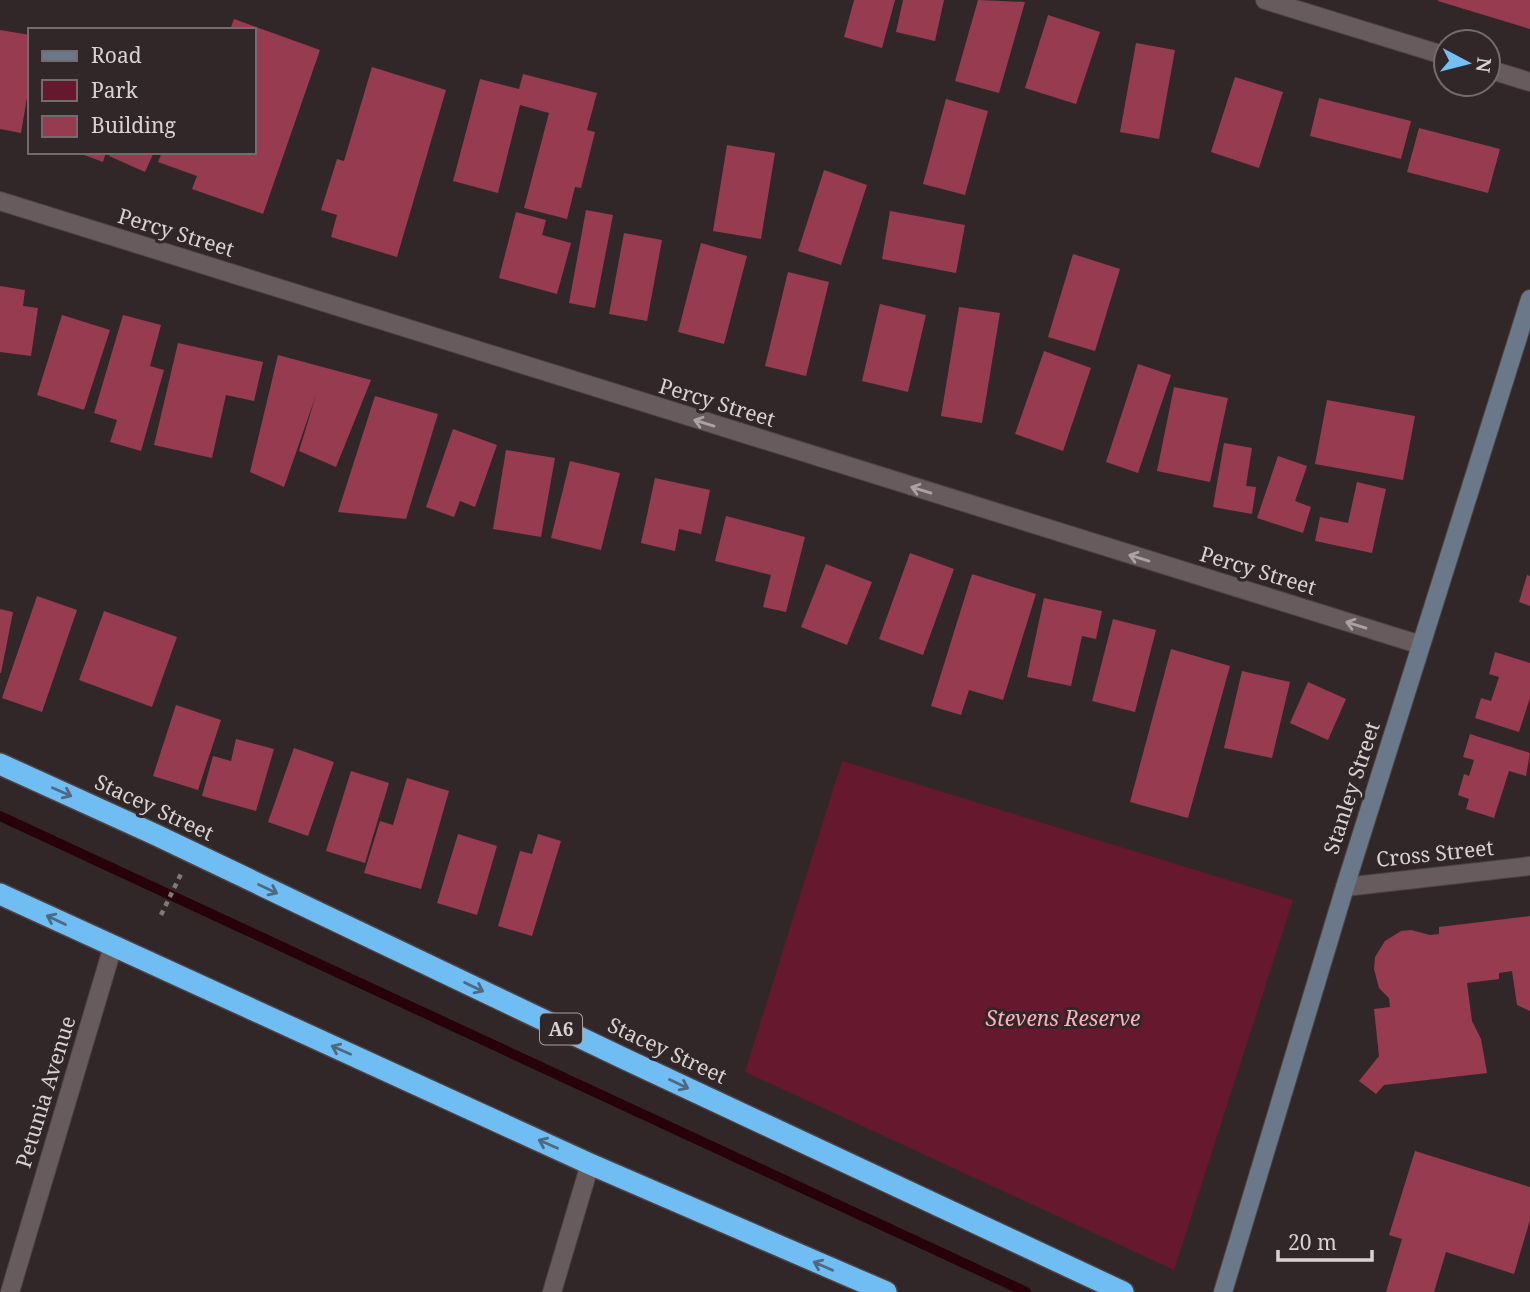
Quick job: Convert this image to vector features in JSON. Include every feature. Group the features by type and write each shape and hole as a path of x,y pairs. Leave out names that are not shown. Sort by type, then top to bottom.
{"highway":[{"name":"Stacey Street","path":"0,764 154,834 625,1059 1123,1292"},
{"path":"0,894 590,1164 886,1292"}],"street":[{"path":"1265,0 1432,52"},
{"path":"1502,73 1530,82"},
{"name":"Percy Street","path":"0,201 1421,645"},
{"name":"Stanley Street","path":"1223,1292 1345,887 1530,299"},
{"name":"Cross Street","path":"1345,887 1530,866"},
{"name":"Petunia Avenue","path":"10,1292 113,946"},
{"path":"552,1292 590,1164"}],"path":[{"path":"161,915 181,874"}],"green space":[{"name":"Stevens Reserve","path":"842,761 1293,900 1174,1270 745,1072"}],"building":[{"path":"854,0 895,0 882,48 844,37"},
{"path":"903,0 944,0 935,41 896,32"},
{"path":"978,0 1025,2 999,93 955,81"},
{"path":"1530,0 1530,29 1438,1"},
{"path":"1048,15 1100,32 1076,104 1025,88"},
{"path":"234,19 320,50 263,214 192,189 197,176 158,162 161,154 256,154 256,28 231,28"},
{"path":"0,30 28,35 28,92 21,133 0,129"},
{"path":"1136,43 1175,50 1159,139 1120,132"},
{"path":"372,67 446,90 397,257 331,237 337,215 321,210 337,159 344,161"},
{"path":"523,74 597,93 587,130 595,132 581,188 575,187 567,219 524,208 549,113 520,105 498,193 453,181 480,79 519,89"},
{"path":"1235,77 1283,92 1259,168 1211,152"},
{"path":"1319,98 1411,121 1401,159 1310,136"},
{"path":"946,99 988,111 965,195 923,184"},
{"path":"1419,128 1500,149 1488,193 1407,172"},
{"path":"727,145 775,153 761,239 713,231"},
{"path":"81,154 105,154 103,162"},
{"path":"110,154 153,154 145,172 109,156"},
{"path":"824,170 867,185 841,265 798,251"},
{"path":"586,210 613,215 595,308 569,303"},
{"path":"890,211 965,225 956,273 882,259"},
{"path":"516,212 546,220 542,235 571,243 557,294 499,278"},
{"path":"624,233 662,240 647,321 609,314"},
{"path":"701,243 747,256 724,344 678,332"},
{"path":"1073,254 1120,269 1095,351 1048,337"},
{"path":"788,272 829,282 806,376 765,366"},
{"path":"0,286 25,290 23,306 38,308 31,356 0,352"},
{"path":"880,304 926,315 908,392 862,381"},
{"path":"959,307 1000,313 982,423 941,416"},
{"path":"62,315 110,330 84,410 37,395"},
{"path":"123,315 161,325 150,366 164,370 141,451 110,442 117,420 94,413"},
{"path":"178,343 263,362 254,401 226,395 212,458 154,445"},
{"path":"1044,351 1091,368 1063,451 1015,434"},
{"path":"278,355 371,380 336,467 299,451 316,395 284,487 250,472"},
{"path":"1138,364 1171,375 1138,473 1106,462"},
{"path":"1174,387 1228,398 1210,482 1157,471"},
{"path":"375,396 438,414 406,519 338,512"},
{"path":"1327,400 1415,416 1403,480 1315,464"},
{"path":"453,429 497,445 475,507 460,501 454,517 426,507"},
{"path":"1224,443 1252,448 1246,486 1256,487 1252,514 1213,507"},
{"path":"506,450 555,458 541,537 493,529"},
{"path":"1278,456 1307,466 1295,501 1311,507 1303,533 1257,518"},
{"path":"570,461 620,473 601,550 551,538"},
{"path":"655,478 710,490 701,534 679,529 675,551 641,543"},
{"path":"1357,482 1386,489 1372,553 1315,541 1320,517 1348,523"},
{"path":"726,516 805,537 786,612 763,607 771,575 715,561"},
{"path":"910,553 954,569 923,655 879,639"},
{"path":"826,564 872,582 847,645 801,627"},
{"path":"972,574 1036,594 1003,700 969,690 961,715 931,706"},
{"path":"1527,575 1530,576 1530,606 1519,602"},
{"path":"37,596 77,610 42,712 2,698"},
{"path":"1044,598 1102,611 1096,639 1082,636 1071,686 1027,677"},
{"path":"0,609 13,612 1,673 0,673"},
{"path":"104,611 177,637 152,707 79,680"},
{"path":"1113,619 1156,630 1135,712 1092,701"},
{"path":"1171,649 1230,666 1188,818 1130,802"},
{"path":"1495,652 1530,663 1530,698 1519,732 1475,718 1481,698 1491,701 1499,677 1489,674"},
{"path":"1242,671 1290,682 1272,758 1224,748"},
{"path":"1308,682 1346,699 1328,740 1290,723"},
{"path":"176,705 221,720 198,790 153,776"},
{"path":"1470,734 1530,753 1526,776 1509,771 1494,818 1466,809 1469,799 1458,795 1464,774 1469,776 1474,760 1463,757"},
{"path":"236,739 274,749 256,811 202,796 213,756 231,761"},
{"path":"294,748 334,762 308,836 268,822"},
{"path":"351,771 389,783 365,863 326,851"},
{"path":"407,778 449,791 421,889 364,873 380,821 393,825"},
{"path":"458,834 497,846 477,915 437,903"},
{"path":"538,834 561,841 532,936 498,926 520,851 532,854"},
{"path":"1530,916 1530,1011 1517,1005 1512,971 1499,973 1499,979 1467,983 1472,1021 1481,1039 1487,1073 1384,1085 1376,1094 1359,1081 1379,1056 1374,1009 1390,1007 1389,998 1379,988 1374,969 1375,957 1385,941 1401,931 1439,934 1439,927"},
{"path":"1415,1151 1530,1187 1530,1220 1514,1274 1446,1252 1434,1292 1386,1292 1402,1239 1389,1235"}],"waterway":[{"path":"0,816 1026,1292"}]}
